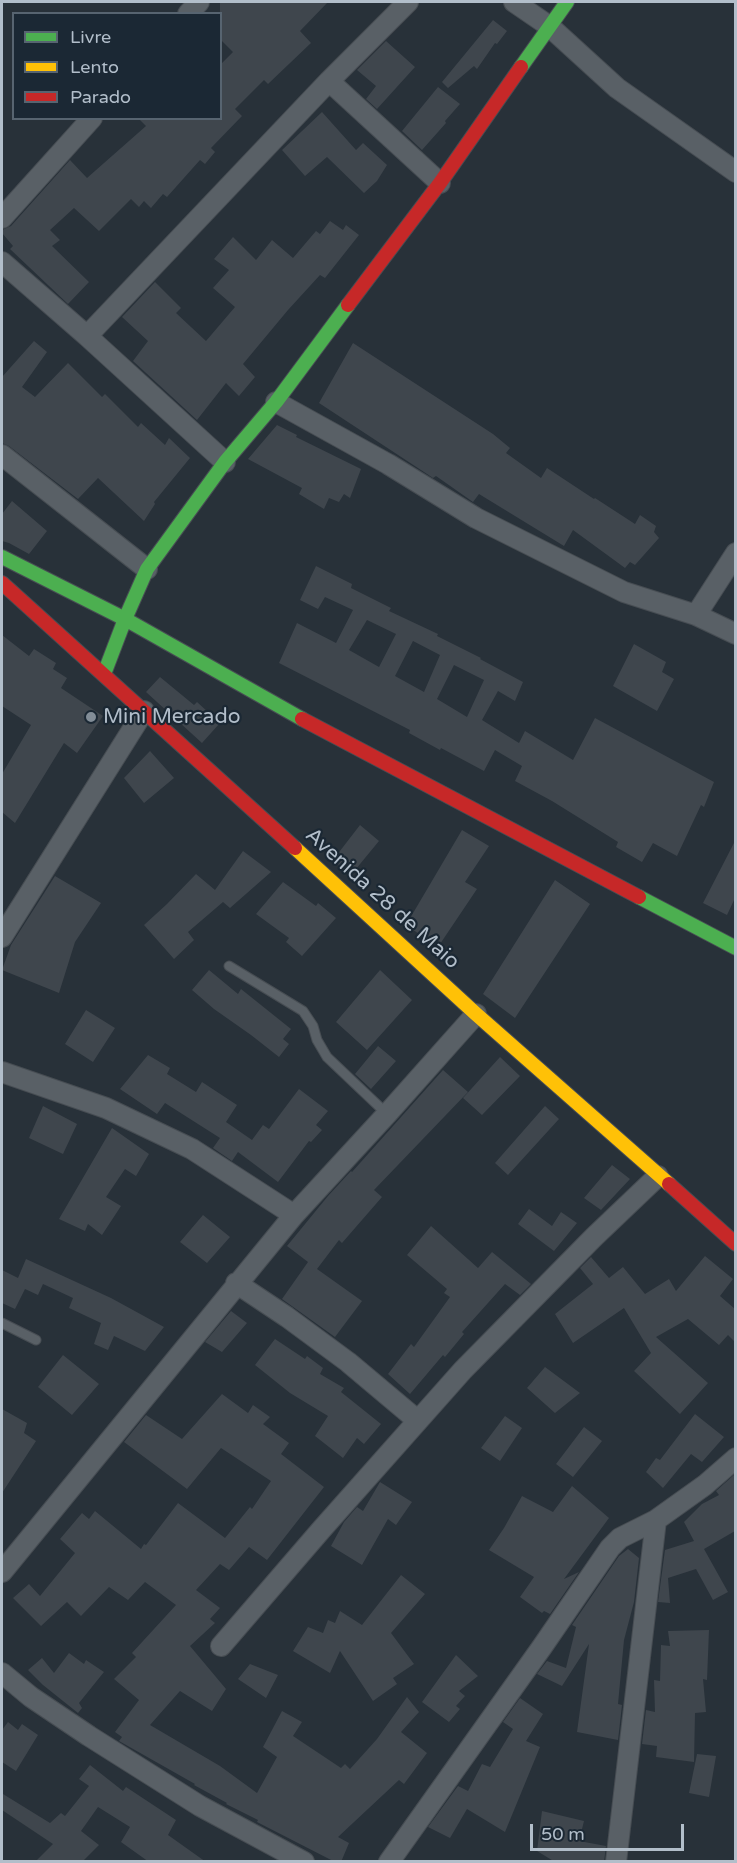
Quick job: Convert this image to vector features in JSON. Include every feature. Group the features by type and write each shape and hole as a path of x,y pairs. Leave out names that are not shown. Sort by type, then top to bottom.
{"street":[{"path":"87,336 329,81 408,2"},
{"path":"514,2 549,26 617,88 735,172"},
{"path":"104,674 147,569 225,462 276,402 440,183 567,2"},
{"path":"329,81 440,183"},
{"path":"2,218 90,120"},
{"path":"2,262 225,462"},
{"path":"276,402 388,464 476,518 624,592 696,615 735,634"},
{"path":"2,455 147,569"},
{"path":"696,615 735,553"},
{"path":"2,557 125,619 261,697 735,948"},
{"name":"Avenida 28 de Maio","path":"2,584 104,674 476,1014 735,1244"},
{"path":"2,937 144,711"},
{"path":"2,1572 236,1283 294,1215 476,1014"},
{"path":"2,1072 106,1108 192,1149 294,1215"},
{"path":"221,1646 463,1370 594,1237 658,1176"},
{"path":"236,1283 330,1349 417,1420"},
{"path":"389,1862 610,1548 620,1538 656,1520 705,1485 735,1458"},
{"path":"616,1862 656,1520"},
{"path":"2,1673 31,1697 89,1736 200,1806 304,1862"}],"lane":[{"path":"229,966 303,1011 313,1026 316,1040 327,1057 387,1114"},
{"path":"2,1323 36,1340"}],"building":[{"path":"220,2 328,2 300,31 311,43 268,84 264,80 235,109 242,116 211,148 215,152 205,164 200,160 167,197 163,194 151,208 144,201 139,207 131,199 99,231 74,208 50,230 60,240 52,246 89,282 68,304 10,249 13,246 2,230 11,226 70,160 87,178 146,126 140,120 222,120 222,63 233,52 222,41 222,12 220,12"},
{"path":"493,20 507,31 497,44 495,43 477,69 474,66 448,88 442,82"},
{"path":"386,41 415,67 377,109 366,99 376,86 357,70"},
{"path":"438,87 460,104 422,150 402,131"},
{"path":"322,112 356,150 363,143 387,165 377,181 364,193 327,157 305,176 282,150"},
{"path":"330,221 343,230 346,225 359,235 325,278 320,275 243,364 255,377 239,396 226,383 197,420 133,361 148,341 122,317 155,282 181,308 176,313 206,341 235,307 213,288 229,270 214,259 233,237 256,260 272,240 293,258 316,231 320,234"},
{"path":"34,341 47,352 22,387 35,397 68,363 102,397 105,394 138,427 141,423 165,445 169,438 190,458 154,502 155,504 144,521 98,478 78,499 2,443 2,377"},
{"path":"353,343 493,434 510,448 506,453 541,478 547,468 635,524 640,515 656,526 654,532 659,538 635,565 630,562 625,568 573,530 564,546 479,494 473,502 436,476 433,478 319,403"},
{"path":"277,425 297,435 296,437 361,469 350,498 344,494 339,502 329,498 324,509 299,494 302,488 248,459"},
{"path":"12,501 47,531 29,554 2,541 2,514"},
{"path":"316,566 352,584 351,588 391,608 389,611 438,634 437,636 523,682 515,701 498,691 482,720 519,743 525,731 573,760 595,718 714,782 704,807 701,805 677,856 653,843 642,862 616,847 618,842 515,781 522,766 495,750 484,771 441,748 440,750 409,733 410,730 279,663 297,623 336,643 353,610 325,597 318,609 300,600","holes":["367,620 396,634 379,667 349,650","413,641 440,655 424,692 395,676","454,665 484,680 467,717 437,699"]},
{"path":"2,635 29,656 34,649 56,663 53,669 67,678 61,688 103,716 77,753 64,743 15,823 2,812 2,774 31,725 2,706"},
{"path":"634,644 666,662 662,672 674,679 657,711 613,686"},
{"path":"160,677 194,705 197,702 220,723 202,743 146,692"},
{"path":"150,751 174,778 144,803 124,778"},
{"path":"360,825 379,841 351,875 333,860"},
{"path":"462,830 489,846 465,882 477,889 438,947 406,925"},
{"path":"735,841 735,898 727,915 703,903"},
{"path":"243,851 271,872 230,908 223,902 188,932 194,940 174,959 144,925 196,874 215,890"},
{"path":"55,876 101,903 75,942 59,993 2,970 11,945"},
{"path":"555,880 590,904 515,1018 483,994"},
{"path":"283,882 316,906 318,903 336,918 302,956 286,942 289,938 256,914"},
{"path":"209,970 238,994 241,989 291,1029 283,1039 289,1044 279,1057 192,990"},
{"path":"380,970 412,1000 367,1050 336,1022"},
{"path":"86,1010 115,1028 93,1062 65,1044"},
{"path":"378,1046 396,1061 371,1089 355,1074"},
{"path":"148,1055 170,1068 167,1074 196,1092 202,1082 237,1105 226,1122 252,1140 263,1125 269,1129 299,1089 328,1111 316,1125 322,1130 311,1142 309,1141 278,1182 238,1152 232,1161 213,1148 220,1138 165,1103 157,1114 120,1089"},
{"path":"500,1057 520,1076 482,1115 463,1098"},
{"path":"443,1070 468,1092 374,1190 382,1197 342,1243 339,1240 317,1269 362,1301 335,1337 282,1299 308,1262 287,1246 328,1196"},
{"path":"43,1106 77,1124 63,1154 29,1138"},
{"path":"545,1106 559,1119 508,1175 495,1163"},
{"path":"112,1128 149,1154 136,1176 125,1169 106,1197 121,1206 102,1235 88,1224 85,1231 59,1219"},
{"path":"612,1165 630,1179 601,1210 584,1198"},
{"path":"529,1209 552,1226 561,1212 577,1223 554,1251 518,1224"},
{"path":"203,1215 230,1237 207,1263 180,1242"},
{"path":"431,1226 478,1268 492,1252 531,1284 520,1295 505,1284 462,1332 464,1334 445,1357 443,1355 410,1394 388,1374 411,1344 414,1347 450,1297 444,1293 447,1289 407,1255"},
{"path":"705,1256 733,1279 720,1296 735,1309 735,1342 728,1335 719,1345 688,1319 656,1337 708,1383 680,1414 634,1371 651,1353 624,1308 573,1343 555,1314 593,1284 580,1268 591,1257 609,1278 623,1267 645,1294 669,1279 676,1291"},
{"path":"26,1259 111,1298 164,1327 145,1351 114,1336 108,1350 94,1344 101,1323 69,1308 73,1298 43,1284 38,1295 25,1289 15,1309 2,1303 2,1270 18,1278"},
{"path":"231,1311 247,1323 222,1352 205,1342"},
{"path":"275,1339 305,1359 307,1356 323,1368 320,1374 344,1388 341,1392 381,1424 364,1444 357,1438 343,1458 315,1436 328,1416 290,1393 255,1365"},
{"path":"63,1355 99,1384 72,1415 38,1387"},
{"path":"545,1367 580,1393 555,1413 527,1388"},
{"path":"222,1394 248,1413 253,1405 270,1417 263,1424 289,1443 281,1454 324,1487 267,1560 249,1547 229,1570 220,1564 196,1590 220,1608 210,1619 215,1623 190,1646 226,1689 212,1711 180,1691 150,1725 220,1766 257,1793 277,1757 263,1747 282,1711 302,1722 293,1736 341,1768 345,1764 350,1769 377,1739 407,1697 419,1712 401,1732 427,1753 404,1784 399,1780 338,1837 349,1843 341,1862 335,1862 257,1822 258,1820 226,1804 119,1741 122,1737 115,1732 139,1700 114,1679 136,1657 132,1653 176,1605 145,1582 128,1600 109,1587 81,1616 67,1602 41,1626 13,1598 29,1584 40,1596 75,1553 60,1539 82,1513 89,1519 95,1511 141,1549 178,1503 225,1538 250,1507 252,1509 271,1481 221,1448 187,1489 124,1442 146,1415 182,1439"},
{"path":"2,1409 27,1423 24,1433 36,1441 2,1493"},
{"path":"695,1414 724,1437 702,1462 691,1454 663,1488 646,1472 656,1458 660,1460"},
{"path":"505,1416 522,1428 500,1461 481,1448"},
{"path":"584,1427 602,1441 573,1477 556,1464"},
{"path":"735,1474 735,1531 704,1549 728,1592 713,1600 696,1569 668,1578 670,1603 658,1602 665,1550 694,1541 684,1522 702,1504 719,1495 716,1491"},
{"path":"380,1482 412,1502 396,1525 388,1519 362,1565 331,1546 344,1522 357,1507 363,1511"},
{"path":"572,1486 609,1518 564,1579 579,1572 550,1614 544,1611 542,1613 520,1597 534,1577 489,1550 522,1496 553,1512"},
{"path":"628,1549 639,1558 634,1602 624,1640 618,1704 622,1705 618,1740 577,1732 589,1644 562,1686 537,1674 547,1661 566,1668 576,1627 572,1625 619,1556"},
{"path":"401,1575 425,1594 391,1633 414,1664 393,1678 397,1684 373,1701 340,1651 330,1673 293,1651 308,1627 323,1633 328,1620 335,1623 340,1611 362,1625"},
{"path":"709,1630 707,1680 703,1679 706,1712 695,1713 694,1762 656,1757 657,1746 642,1744 646,1710 655,1712 654,1680 660,1681 661,1645 670,1646 668,1631"},
{"path":"69,1653 84,1664 86,1660 104,1672 79,1703 82,1708 78,1713 28,1670 42,1658 54,1673"},
{"path":"456,1655 478,1676 459,1691 465,1696 456,1706 460,1709 449,1722 422,1702"},
{"path":"250,1664 278,1675 266,1698 238,1679"},
{"path":"520,1698 543,1714 526,1741 540,1747 505,1832 467,1809 450,1838 428,1827 458,1786 468,1791 482,1764 490,1767 513,1729 503,1722"},
{"path":"8,1722 18,1730 22,1724 38,1735 16,1771 2,1762 2,1730"},
{"path":"697,1754 716,1756 709,1797 689,1793"},
{"path":"90,1765 123,1791 126,1787 176,1820 168,1835 206,1862 149,1862 121,1842 130,1827 98,1807 81,1831 99,1845 82,1862 35,1862 53,1844 2,1810 3,1794 50,1823 61,1813 65,1816 89,1786 79,1779"},
{"path":"542,1811 584,1821 579,1841 606,1846 604,1862 555,1862 537,1851"}],"traffic: fast":[{"path":"521,67 567,2"},
{"path":"104,674 147,569 225,462 276,402 348,305"},
{"path":"2,557 125,619 302,719"},
{"path":"639,897 736,948"}],"traffic: slow":[{"path":"295,848 476,1014 669,1184"}],"traffic: jam":[{"path":"348,305 440,183 521,67"},
{"path":"2,583 295,848"},
{"path":"302,719 639,897"},
{"path":"669,1184 736,1244"}],"place":[{"name":"Mini Mercado","path":"91,717"}]}
